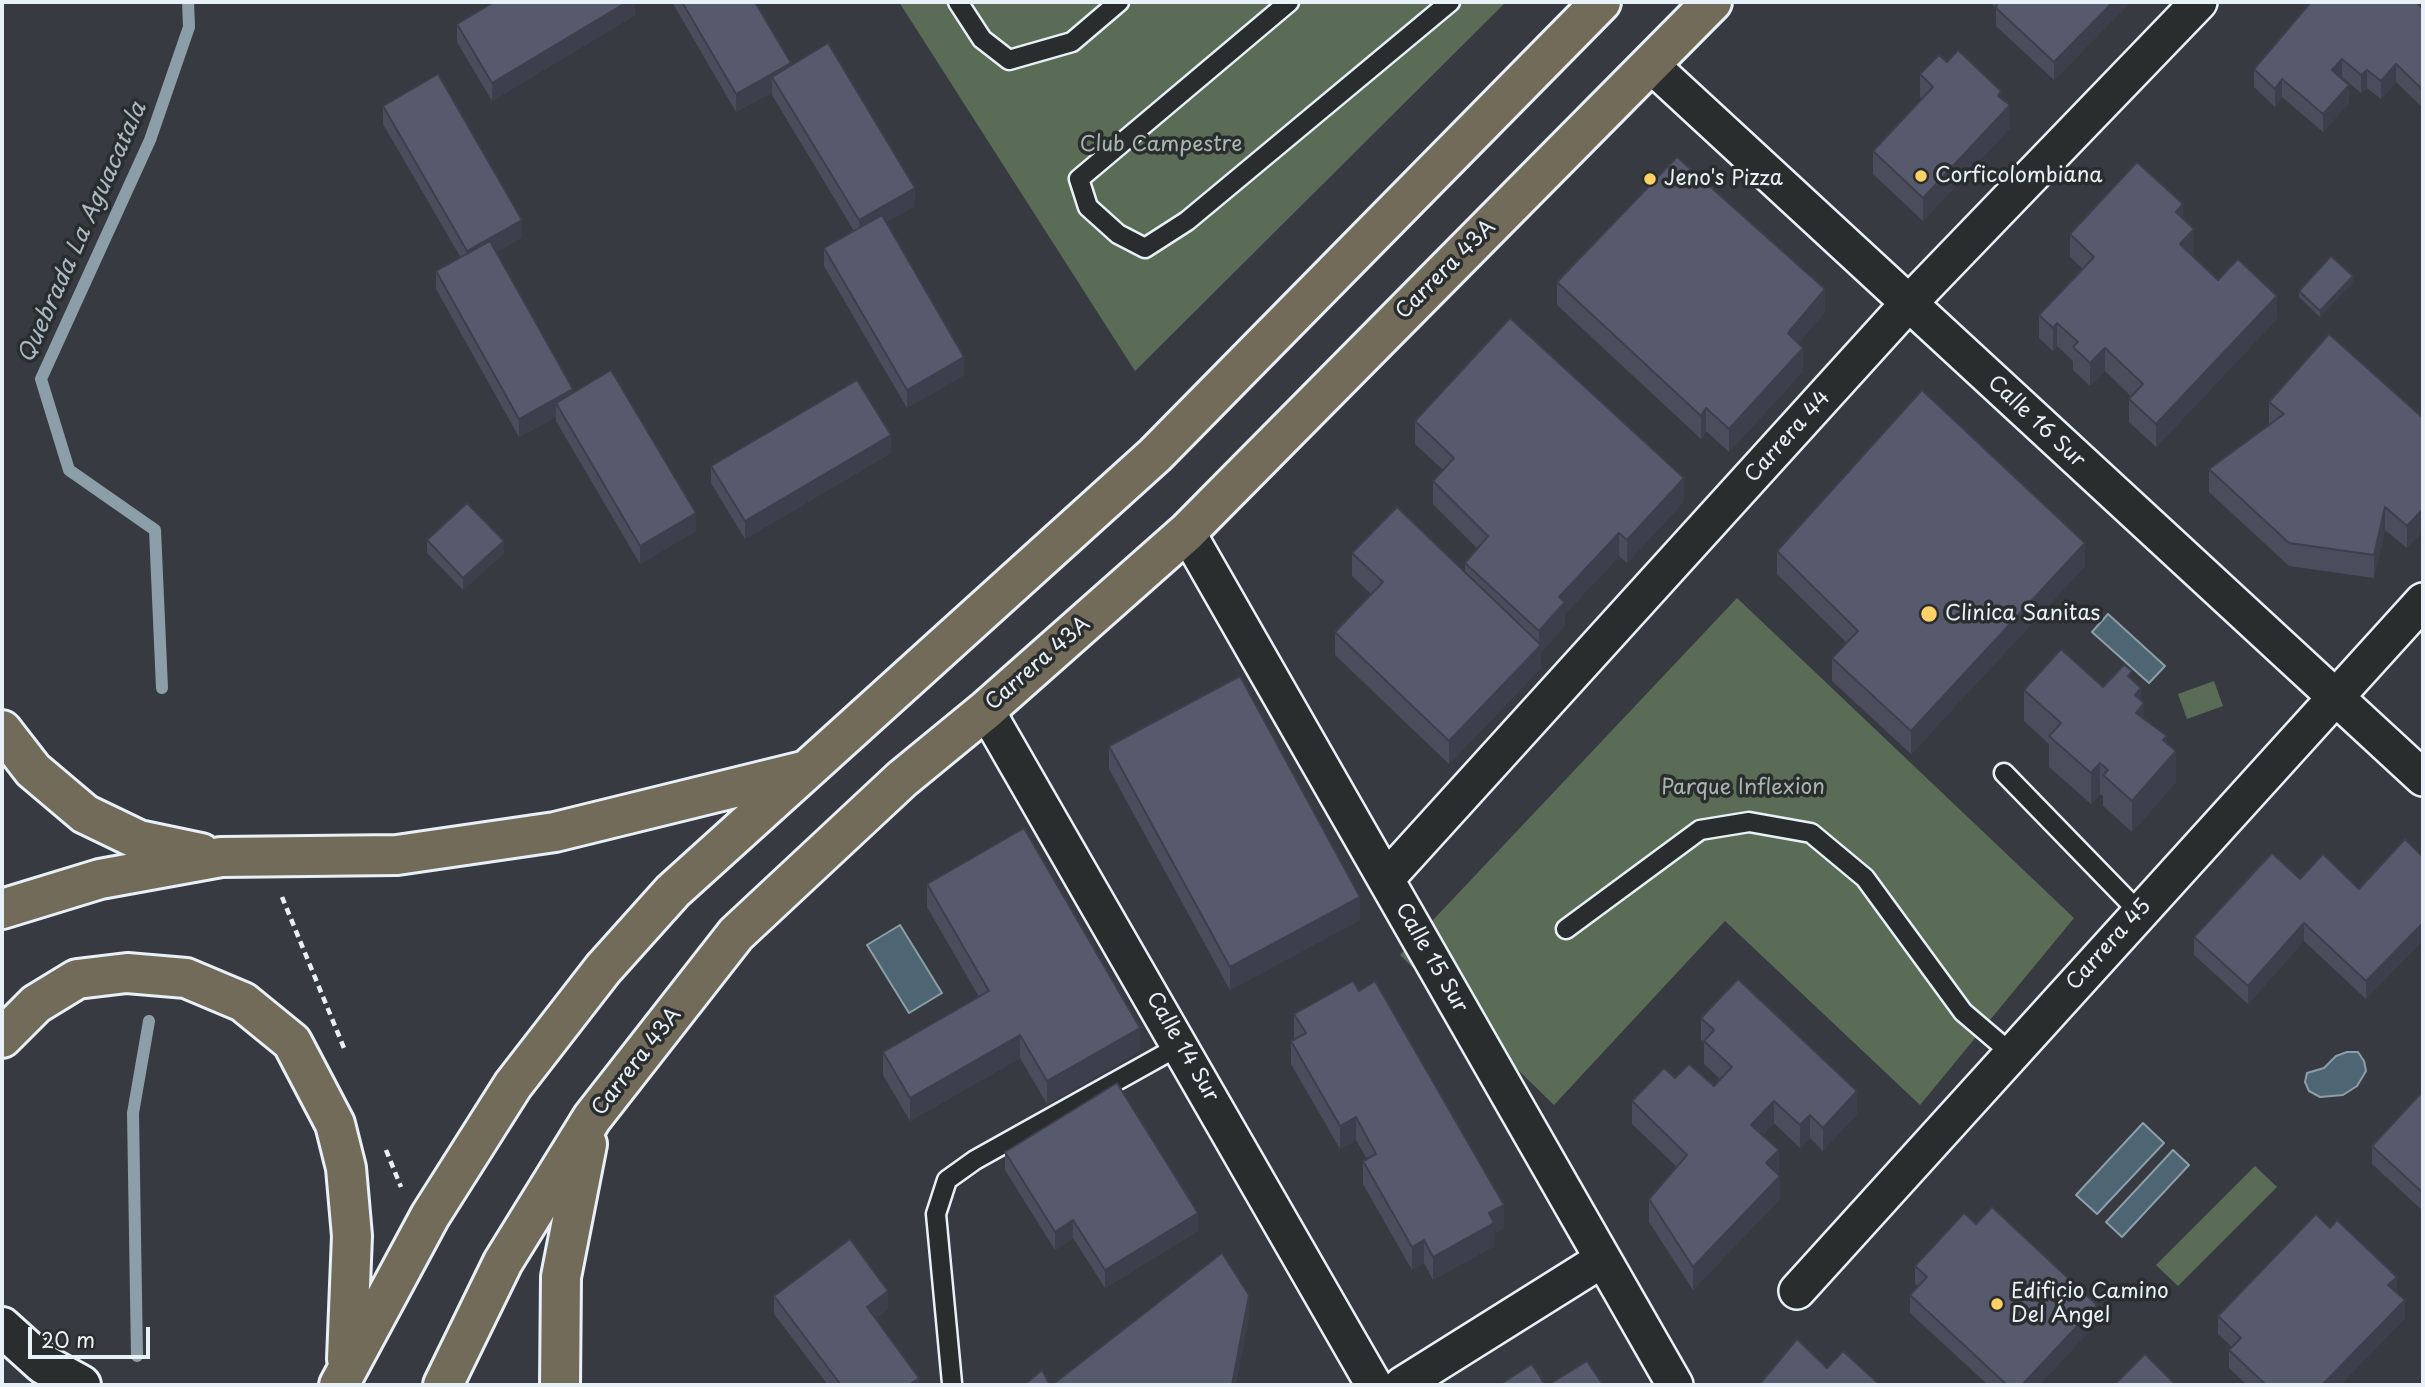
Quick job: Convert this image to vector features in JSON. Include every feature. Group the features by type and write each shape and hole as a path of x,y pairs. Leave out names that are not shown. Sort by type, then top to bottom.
{"main road":[{"path":"342,1377 430,1216 513,1085 595,980 673,891 1155,455 1601,2"},
{"path":"1595,117 1624,61 1682,2"},
{"name":"Carrera 43A","path":"443,1385 503,1262 592,1118 736,934 902,779 986,710 1187,532 1595,117 1712,2"},
{"path":"2,730 33,770 85,814 139,840 220,857"},
{"path":"2,909 100,879 220,857 397,855 555,832 808,770"},
{"path":"2,1038 36,1004 78,979 127,972 186,978 197,982 243,1002 292,1042 335,1124 346,1168 352,1236 342,1377"},
{"path":"560,1385 561,1277 592,1118"}],"street":[{"name":"Carrera 44","path":"1386,879 1909,304 2199,2"},
{"name":"Calle 16 Sur","path":"1650,64 2423,778"},
{"name":"Calle 15 Sur","path":"1187,532 1675,1385"},
{"name":"Carrera 45","path":"1797,1291 2423,601"},
{"name":"Calle 14 Sur","path":"986,710 1181,1045 1374,1385"},
{"path":"1402,1385 1603,1259"},
{"path":"2,1327 43,1364 80,1385"}],"lane":[{"path":"958,2 982,39 1009,60 1072,43 1119,2"},
{"path":"1289,2 1079,179 1088,207 1118,234 1145,248 1187,221 1450,2"},
{"path":"2004,773 2139,912"},
{"path":"1566,929 1700,830 1749,822 1811,834 1865,878 1963,1012 2011,1053"},
{"path":"952,1383 936,1214 947,1180 975,1160 1181,1045"}],"path":[{"path":"266,856 349,1061"},
{"path":"381,1137 402,1188"}],"green space":[{"name":"Club Campestre","path":"899,2 1506,2 1135,371"},
{"name":"Parque Inflexion","path":"1737,598 2074,918 1920,1105 1725,921 1554,1105 1400,955"},
{"path":"2214,681 2223,706 2187,719 2178,694"},
{"path":"2255,1166 2277,1187 2178,1286 2156,1265"}],"water":[{"path":"2108,614 2165,666 2149,683 2092,632"},
{"path":"900,925 942,993 909,1013 867,945"},
{"path":"2358,1052 2364,1061 2366,1071 2357,1086 2343,1095 2320,1097 2309,1091 2305,1082 2307,1073 2324,1068 2336,1056"},
{"path":"2143,1123 2164,1143 2097,1214 2076,1195"},
{"path":"2173,1150 2189,1165 2122,1237 2106,1222"}],"building":[{"path":"494,2 627,2 492,83 457,24"},
{"path":"682,2 755,2 791,63 736,94"},
{"path":"1997,2 2113,2 2054,62 1996,8"},
{"path":"2311,2 2416,2 2423,9 2423,90 2396,64 2381,81 2367,70 2361,75 2342,59 2332,70 2349,85 2323,114 2282,79 2275,89 2254,69"},
{"path":"828,43 915,188 859,220 772,77"},
{"path":"1958,50 2001,91 1998,96 2010,105 1923,198 1873,151 1933,87 1920,74 1939,55 1947,62"},
{"path":"438,74 522,220 467,251 383,106"},
{"path":"1677,157 1825,289 1788,333 1803,348 1729,429 1706,408 1701,416 1557,282"},
{"path":"2137,162 2183,204 2176,212 2194,229 2180,244 2218,280 2238,259 2277,296 2156,424 2129,399 2143,384 2105,348 2090,363 2073,347 2078,342 2057,323 2053,328 2039,315 2094,257 2070,234"},
{"path":"882,215 964,357 907,390 824,248"},
{"path":"490,241 573,389 519,419 436,271"},
{"path":"2331,256 2353,276 2320,311 2299,291"},
{"path":"1510,318 1684,478 1627,540 1619,533 1559,597 1565,602 1539,631 1465,563 1488,536 1433,481 1454,458 1415,421"},
{"path":"2329,334 2423,418 2423,509 2407,526 2385,507 2374,555 2289,543 2209,469 2284,414 2269,402"},
{"path":"611,370 696,513 640,546 556,403"},
{"path":"857,380 891,435 745,521 711,466"},
{"name":"Clinica Sanitas","path":"1922,390 2085,543 1911,731 1832,658 1858,631 1777,551"},
{"path":"467,503 504,541 463,578 427,540"},
{"path":"1397,507 1541,645 1449,741 1335,632 1383,582 1352,553"},
{"path":"2061,649 2103,687 2124,665 2132,671 2128,676 2141,688 2135,695 2144,703 2136,713 2167,736 2163,740 2176,751 2132,801 2103,775 2108,770 2100,763 2091,773 2049,736 2061,723 2024,690"},
{"path":"1240,676 1360,897 1230,967 1109,746"},
{"path":"1024,828 1140,1028 1047,1081 1020,1035 910,1098 883,1052 989,991 927,884"},
{"path":"2405,839 2423,857 2423,923 2366,981 2304,923 2248,986 2194,937 2272,853 2300,879 2323,854 2359,889"},
{"path":"1738,979 1857,1091 1823,1128 1810,1115 1800,1125 1774,1101 1751,1125 1779,1150 1766,1163 1780,1176 1693,1267 1649,1199 1687,1155 1632,1101 1664,1068 1675,1078 1689,1064 1714,1086 1732,1067 1704,1041 1714,1030 1701,1018"},
{"path":"1353,981 1359,991 1375,981 1504,1205 1489,1213 1494,1223 1433,1257 1424,1240 1412,1247 1363,1161 1376,1154 1356,1117 1340,1126 1291,1041 1306,1033 1294,1014"},
{"path":"1117,1083 1198,1213 1105,1270 1073,1220 1055,1232 1005,1152"},
{"path":"2423,1091 2423,1193 2372,1146"},
{"name":"Edificio Camino Del Ángel","path":"1992,1207 2097,1305 2022,1385 2007,1385 1910,1295 1927,1277 1915,1266 1964,1213 1976,1224"},
{"path":"2316,1214 2330,1228 2337,1220 2397,1277 2388,1285 2405,1300 2322,1385 2266,1385 2229,1350 2241,1338 2218,1316"},
{"path":"850,1239 888,1291 867,1307 919,1378 909,1385 841,1385 774,1296"},
{"path":"1222,1253 1249,1295 1232,1385 1052,1385"},
{"path":"1797,1339 1827,1368 1843,1351 1880,1385 1759,1385"},
{"path":"2145,1354 2176,1385 2114,1385"},
{"path":"1587,1361 1603,1385 1548,1385"},
{"path":"1532,1364 1545,1385 1499,1385"},
{"path":"1042,1370 1050,1385 1024,1385"}],"waterway":[{"name":"Quebrada La Aguacatala","path":"162,688 155,530 69,470 41,379 150,140 189,27 188,2"},
{"name":"Quebrada La Aguacatala","path":"137,1356 133,1113 149,1021"}],"place":[{"name":"Corficolombiana","path":"1921,176"},
{"name":"Jeno's Pizza","path":"1650,179"},
{"name":"Clinica Sanitas","path":"1929,614"},
{"name":"Edificio Camino Del Ángel","path":"1997,1304"}]}
